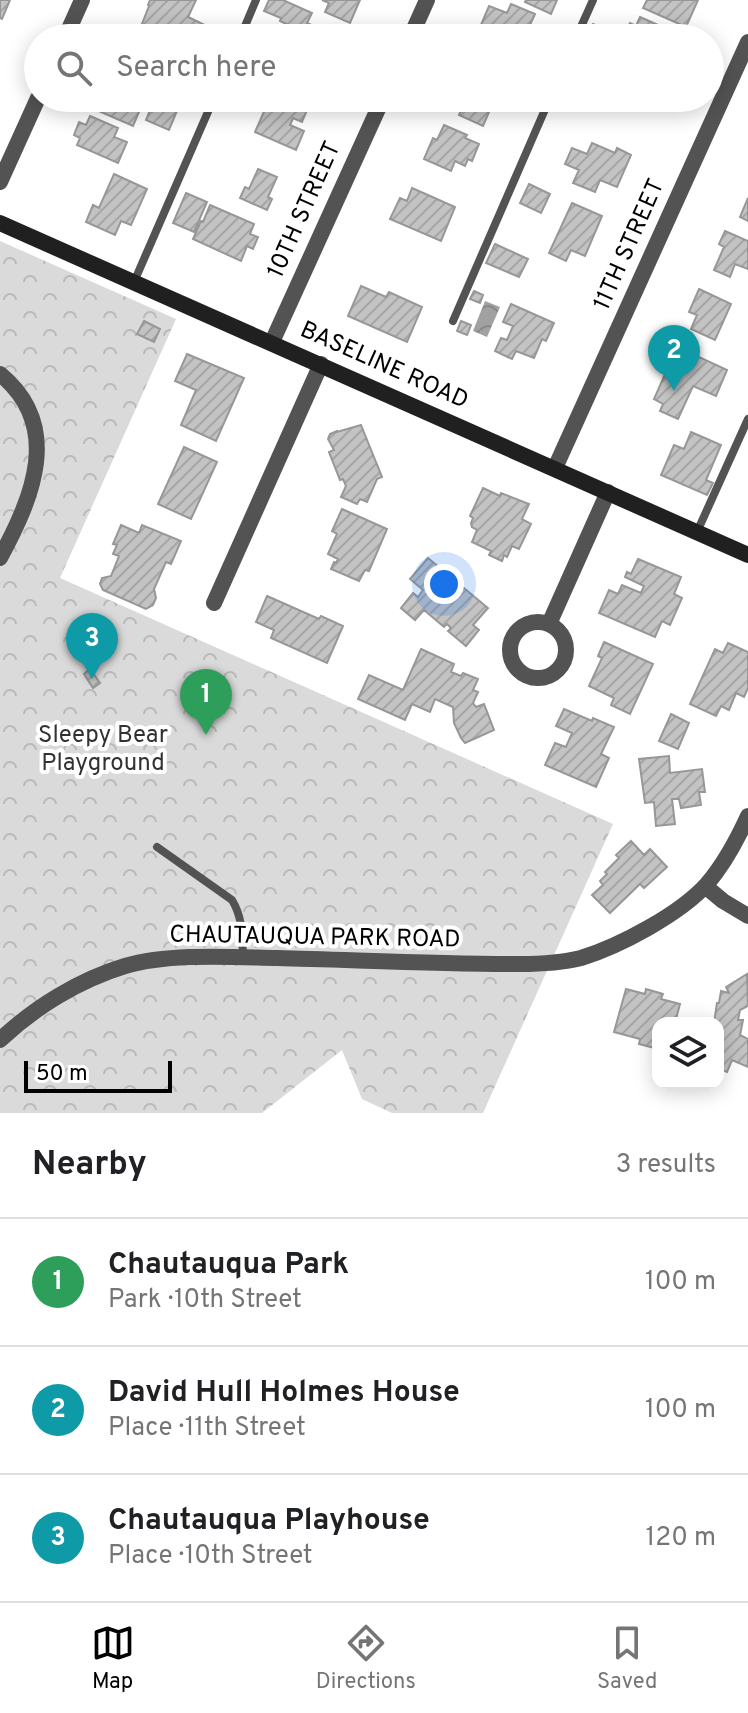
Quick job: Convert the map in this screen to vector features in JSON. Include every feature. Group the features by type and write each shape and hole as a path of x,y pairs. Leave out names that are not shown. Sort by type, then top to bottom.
{"street":[{"path":"71,24 82,0"},
{"path":"416,24 427,0"},
{"name":"11TH STREET","path":"724,95 748,42"},
{"path":"0,182 32,112"},
{"name":"10TH STREET","path":"272,342 377,112"},
{"name":"11TH STREET","path":"555,468 716,112"},
{"name":"BASELINE ROAD","path":"0,223 748,555"},
{"path":"214,603 321,364"},
{"path":"0,374 21,394 31,412 37,456 30,494 0,558"},
{"path":"549,624 608,492"},
{"name":"CHAUTAUQUA PARK ROAD","path":"0,1040 29,1015 90,980 126,966 169,959 243,957 464,964 551,963 591,954 646,930 680,908 705,886 728,854 748,816"},
{"path":"705,886 748,916"}],"lane":[{"path":"246,24 256,0"},
{"path":"582,24 593,0"},
{"path":"134,282 208,112"},
{"path":"453,321 544,112"},
{"path":"697,532 748,419"},
{"path":"157,847 232,900 240,916 243,957"}],"green space":[{"name":"Sleepy Bear Playground","path":"0,241 176,319 60,578 613,824 483,1113 392,1113 362,1099 342,1050 262,1113 0,1113"}],"water":[{"path":"485,301 500,307 487,337 473,331"}],"building":[{"path":"0,0 10,0 2,19 0,18"},
{"path":"150,0 196,0 188,17 203,24 142,24"},
{"path":"269,0 283,0 312,13 309,24 286,24 280,21 281,18 264,11"},
{"path":"322,0 360,0 350,23 325,12 329,3"},
{"path":"526,0 557,0 551,14"},
{"path":"647,0 698,0 687,24 679,24 643,8"},
{"path":"511,4 535,14 530,24 481,24 489,6 507,13"},
{"path":"640,17 656,24 637,24"},
{"path":"101,112 139,112 133,126"},
{"path":"149,112 176,112 169,130 146,120"},
{"path":"264,112 306,112 302,122 293,118 290,125 304,131 296,150 255,132"},
{"path":"460,112 489,112 483,126 459,115"},
{"path":"90,116 118,128 114,137 127,142 118,163 77,145 80,138 74,135 79,122 86,125"},
{"path":"444,125 479,144 472,161 468,159 465,166 455,161 451,171 424,159 433,138 437,140"},
{"path":"592,143 615,153 617,148 631,155 617,187 600,180 595,192 573,183 579,170 565,164 572,148 587,154"},
{"path":"258,169 277,177 268,197 272,199 267,210 240,198 245,187 249,189"},
{"path":"114,174 147,189 131,225 121,221 115,235 86,222 93,205 99,208"},
{"path":"529,184 550,194 541,213 520,203"},
{"path":"412,188 455,207 441,241 390,219 400,198 407,201"},
{"path":"186,193 207,202 194,232 173,223"},
{"path":"748,198 748,221 740,217"},
{"path":"572,203 602,216 585,256 571,250 566,261 549,253"},
{"path":"210,205 254,224 250,234 258,237 253,249 247,246 241,261 193,239"},
{"path":"725,231 748,241 748,269 735,264 730,277 714,270 724,247 719,244"},
{"path":"495,244 528,259 519,277 486,263"},
{"path":"361,286 386,297 389,292 422,307 407,342 348,316"},
{"path":"699,289 731,304 715,340 691,329 697,315 689,312"},
{"path":"474,291 483,295 480,303 470,299"},
{"path":"511,304 554,323 546,341 542,339 534,358 516,351 512,359 495,351 501,338 507,340 513,326 503,322"},
{"path":"144,321 160,329 154,342 137,334"},
{"path":"461,321 471,325 467,335 457,331"},
{"path":"187,354 244,378 216,441 181,425 196,390 175,381"},
{"path":"673,356 693,365 697,356 727,370 716,396 693,386 678,419 660,411 663,404 654,399"},
{"path":"361,425 382,477 377,479 367,502 360,499 357,504 341,497 346,486 343,479 340,480 329,452 334,450 328,439 330,434 337,431"},
{"path":"691,432 721,445 706,480 713,483 707,495 661,475 674,445 684,449"},
{"path":"184,447 217,462 191,519 158,504"},
{"path":"483,488 529,504 522,519 531,524 519,549 512,546 502,561 489,555 491,551 472,542 477,530 472,527 473,518 470,516"},
{"path":"342,509 387,529 369,571 365,570 359,581 331,569 338,559 328,554 337,534 332,531"},
{"path":"121,525 139,533 142,525 181,541 171,564 166,562 154,589 156,598 153,605 146,609 103,590 100,584 102,578 111,576 119,556 113,554 117,545 113,544"},
{"path":"428,558 488,608 473,625 479,630 466,646 448,631 451,628 447,624 444,627 424,610 415,620 401,608 413,593 418,597 423,590 410,579"},
{"path":"638,559 681,577 674,594 682,598 670,625 662,621 655,637 599,613 609,590 618,594 622,585 641,593 644,586 625,577 627,572 631,574"},
{"path":"267,596 343,626 327,663 271,638 274,630 256,622"},
{"path":"604,642 653,664 630,714 611,705 614,698 589,686 602,658 598,656"},
{"path":"728,643 748,652 748,688 744,697 736,693 729,710 721,706 716,716 690,704 715,649 723,653"},
{"path":"421,649 454,664 451,672 478,679 473,690 478,692 473,703 476,707 484,704 494,730 465,743 454,723 453,707 435,699 430,712 412,704 405,720 358,699 369,675 403,690"},
{"path":"90,669 100,683 93,688 84,674"},
{"path":"564,709 614,727 601,754 609,758 596,787 545,765 555,743 566,747 572,733 556,726"},
{"path":"671,714 689,723 678,749 659,741"},
{"path":"669,756 670,773 702,769 705,792 699,792 701,805 681,808 679,799 672,799 675,824 656,826 654,802 645,803 639,759"},
{"path":"631,841 644,855 650,849 667,867 644,888 640,884 610,913 592,895 603,885 600,881 619,858 616,855"},
{"path":"747,974 748,1006 740,1010 738,1020 743,1020 740,1035 748,1039 748,1067 732,1060 727,1072 724,1071 724,1017 715,1017 721,991 729,993 726,987"},
{"path":"626,989 645,994 646,989 663,994 661,999 680,1004 677,1017 652,1017 652,1047 639,1044 640,1039 614,1032"}],"place":[{"name":"David Hull Holmes House","path":"674,391"},
{"name":"Chautauqua Playhouse","path":"92,679"},
{"name":"Chautauqua Park","path":"206,735"}]}
